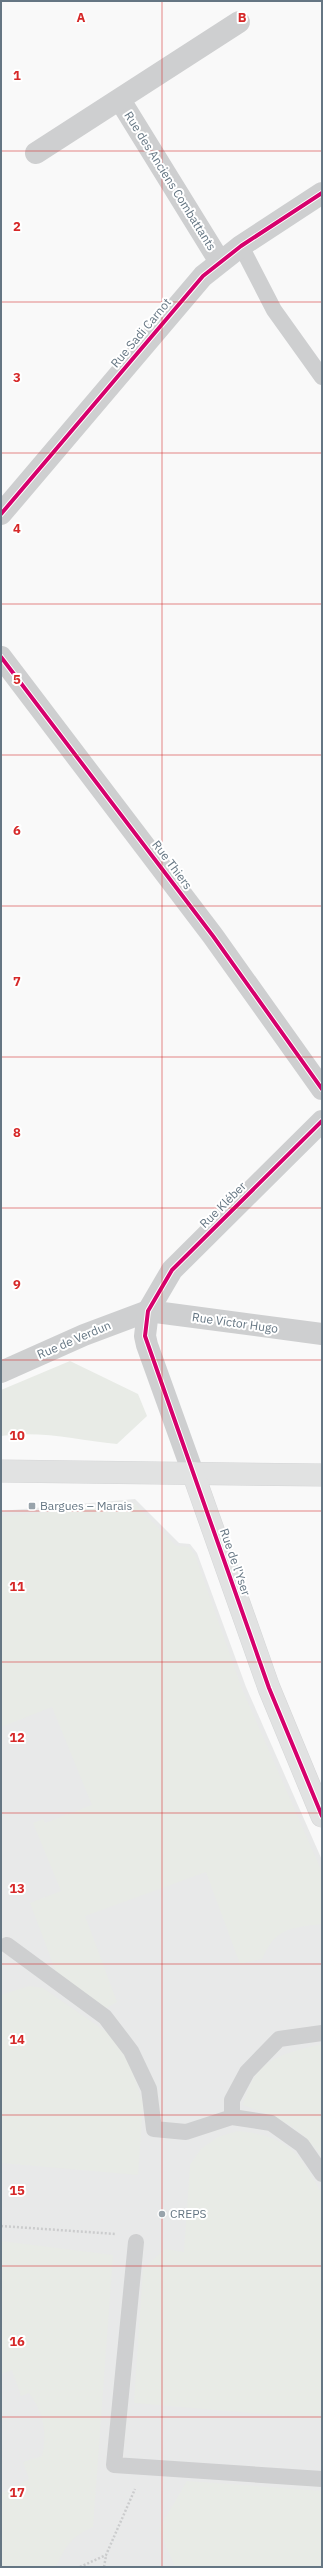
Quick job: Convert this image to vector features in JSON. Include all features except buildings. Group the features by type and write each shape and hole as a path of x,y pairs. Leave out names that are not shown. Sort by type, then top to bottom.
{"street":[{"name":"Rue des Anciens Combattants","path":"36,154 239,22"},
{"name":"Rue des Anciens Combattants","path":"120,100 220,262"},
{"name":"Rue Sadi Carnot","path":"1,514 187,293 220,262 241,246 322,193"},
{"name":"Rue Thiers","path":"1,657 185,898 322,1089"},
{"name":"Rue Kléber","path":"148,1311 172,1270 322,1121"},
{"name":"Rue Victor Hugo","path":"148,1311 322,1334"},
{"name":"Rue de Verdun","path":"1,1372 84,1335 148,1311"},
{"name":"Rue de l'Yser","path":"148,1311 145,1336 147,1346 270,1688 322,1816"},
{"path":"1,1471 322,1475"}],"lane":[{"path":"241,246 274,310 322,377"},
{"path":"7,1945 105,2017 131,2051 149,2089 154,2129 186,2132 232,2117 271,2123 302,2145 322,2174"},
{"path":"232,2117 232,2100 247,2072 279,2039 322,2032"},
{"path":"136,2242 114,2464 322,2479"}],"path":[{"path":"1,2226 121,2234 136,2242"},
{"path":"104,2567 106,2555 144,2467"},
{"path":"80,2567 106,2555"}],"shaded area":[{"path":"70,1361 138,1394 147,1416 117,1444 59,1436 31,1434 1,1436 1,1390"},
{"name":"CREPS","path":"135,1499 179,1543 190,1544 197,1553 246,1687 322,1860 322,2567 1,2567 1,1511"},
{"path":"134,1503 176,1546 189,1547 195,1555 242,1689 322,1872 322,1924 293,1928 286,1931 279,1935 267,1948 262,1959 240,1964 206,1872 85,1916 117,2002 106,2008 57,1974 30,1903 61,1891 33,1823 43,1819 45,1823 92,1805 52,1707 1,1727 1,1517"},
{"path":"29,1986 43,1988 115,2038 132,2069 143,2104 138,2175 1,2163 1,1995"},
{"path":"322,2044 322,2156 304,2136 287,2123 243,2105 254,2077 271,2061 294,2051"},
{"path":"238,2131 255,2133 269,2137 290,2149 306,2167 322,2194 322,2419 134,2403 143,2269 165,2249 184,2252 190,2165 201,2149 218,2137"},
{"path":"1,2241 113,2255 93,2527 79,2534 70,2542 56,2567 1,2567 1,2492 9,2491 29,2479 23,2462 42,2456 44,2447 44,2431 38,2407 29,2393 21,2396 12,2370 1,2374"},
{"path":"187,2481 322,2491 322,2567 175,2567 159,2529"}],"cycle path":[{"path":"1,514 203,276 241,246 322,193"},
{"path":"1,657 213,936 322,1089"},
{"path":"322,1121 172,1270 148,1311 145,1336 269,1688 322,1816"}],"place":[{"name":"Bargues – Marais","path":"32,1506"},
{"name":"CREPS","path":"162,2214"}]}
